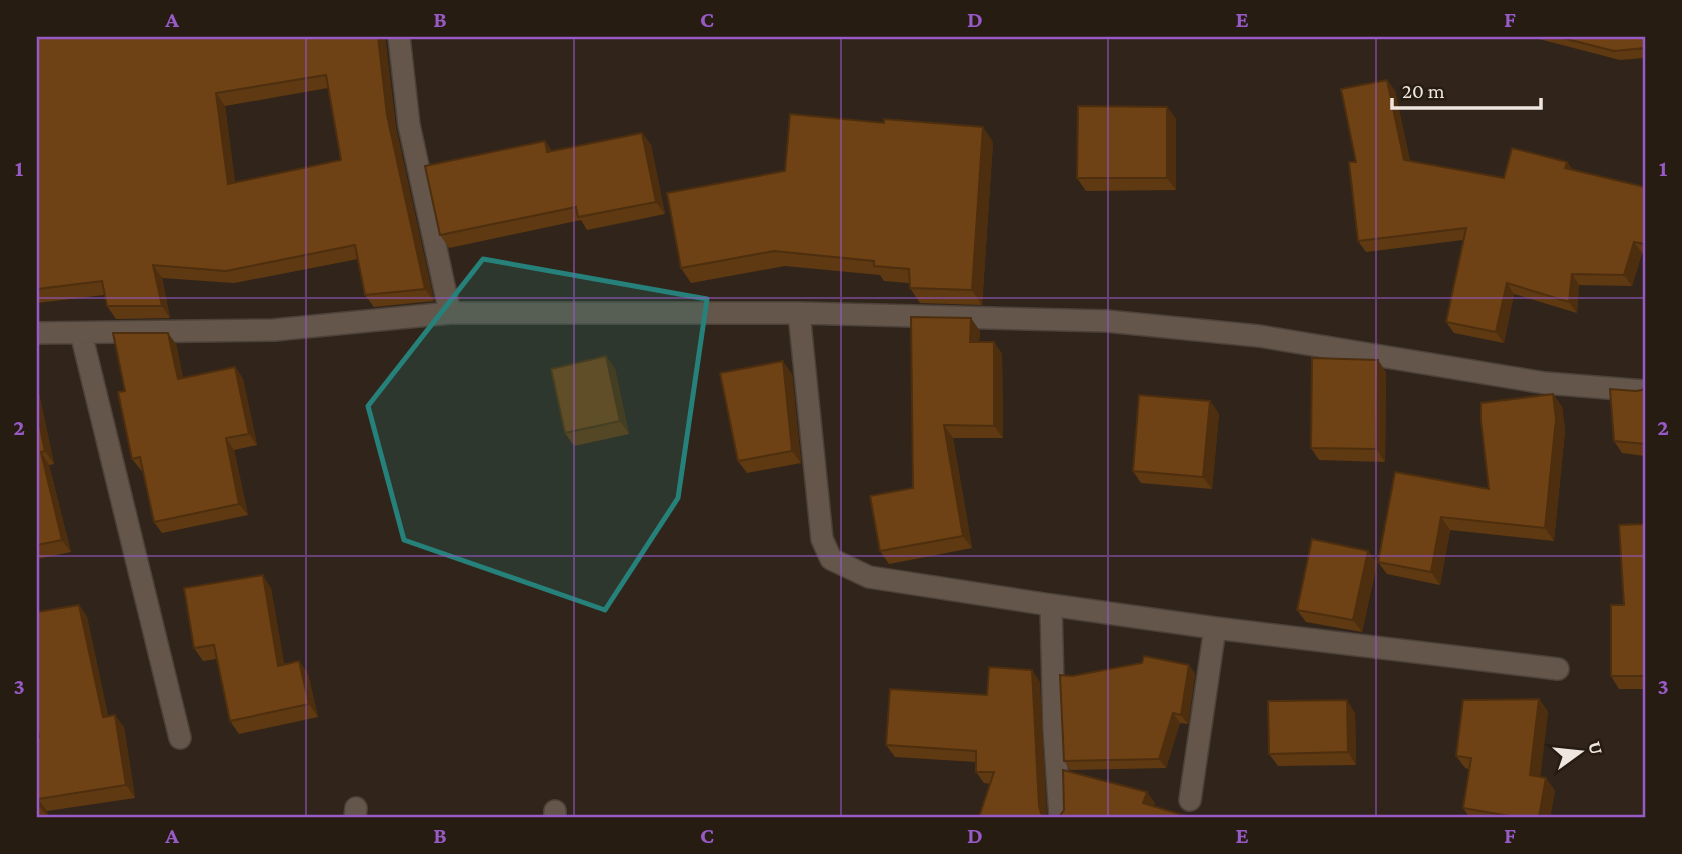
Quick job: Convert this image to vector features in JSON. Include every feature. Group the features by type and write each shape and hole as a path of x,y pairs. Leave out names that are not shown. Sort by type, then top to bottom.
{"street":[{"path":"399,37 409,125 450,313"},
{"path":"37,333 274,330 450,313 799,313 1106,321 1259,336 1545,383 1645,391"},
{"path":"799,313 822,539 831,559 869,577 1215,628 1558,669"},
{"path":"82,333 180,738"},
{"path":"1051,605 1054,729 1060,817"},
{"path":"1190,800 1215,628"}],"highlighted area":[{"path":"483,259 707,299 678,498 605,610 404,540 368,406"}],"building":[{"path":"37,37 378,37 387,115 425,289 365,295 355,245 226,271 153,265 162,306 107,306 102,281 37,289","holes":["326,75 341,160 228,184 216,93"]},
{"path":"1559,37 1645,37 1645,48 1614,51"},
{"path":"1387,80 1404,160 1504,178 1512,148 1567,162 1565,168 1645,187 1645,244 1634,242 1624,275 1572,274 1569,302 1507,283 1496,332 1446,322 1466,228 1358,241 1349,162 1356,162 1341,89"},
{"path":"1078,106 1167,107 1167,178 1077,178"},
{"path":"790,114 884,123 884,119 983,127 972,290 910,288 909,269 874,266 874,261 774,251 681,268 667,193 785,171"},
{"path":"642,133 656,202 578,217 576,207 440,235 425,166 545,141 547,152"},
{"path":"911,317 971,318 970,342 994,342 994,426 944,425 963,536 880,551 870,496 913,488"},
{"path":"113,333 168,333 178,379 235,367 249,434 226,438 239,504 154,522 140,457 132,459 118,392 125,391"},
{"path":"606,356 620,421 565,433 551,369"},
{"path":"1312,358 1378,360 1376,449 1311,448"},
{"path":"783,361 792,451 738,461 720,373"},
{"path":"1645,387 1645,444 1614,441 1610,389 1636,391"},
{"path":"1553,394 1556,419 1545,528 1441,517 1431,572 1378,562 1395,472 1489,489 1481,403"},
{"path":"1139,395 1210,401 1203,477 1133,471"},
{"path":"37,412 45,451 41,452 62,540 37,545"},
{"path":"1645,524 1645,676 1611,676 1611,605 1624,605 1619,525"},
{"path":"1312,539 1368,551 1353,620 1297,610"},
{"path":"263,575 278,666 299,661 309,704 230,721 214,645 194,648 184,588"},
{"path":"79,605 103,717 115,715 126,785 38,799 40,807 37,808 37,612"},
{"path":"1144,656 1189,665 1181,715 1173,713 1159,759 1064,761 1060,675 1072,676 1142,663"},
{"path":"989,667 1032,670 1039,806 1041,813 1047,817 979,817 994,772 976,772 976,751 886,745 890,689 987,695"},
{"path":"1539,699 1530,775 1546,778 1539,817 1515,817 1463,808 1471,758 1456,756 1463,700"},
{"path":"1347,700 1348,752 1269,754 1268,701"},
{"path":"1063,770 1147,792 1143,803 1189,817 1059,817 1064,810"}]}
